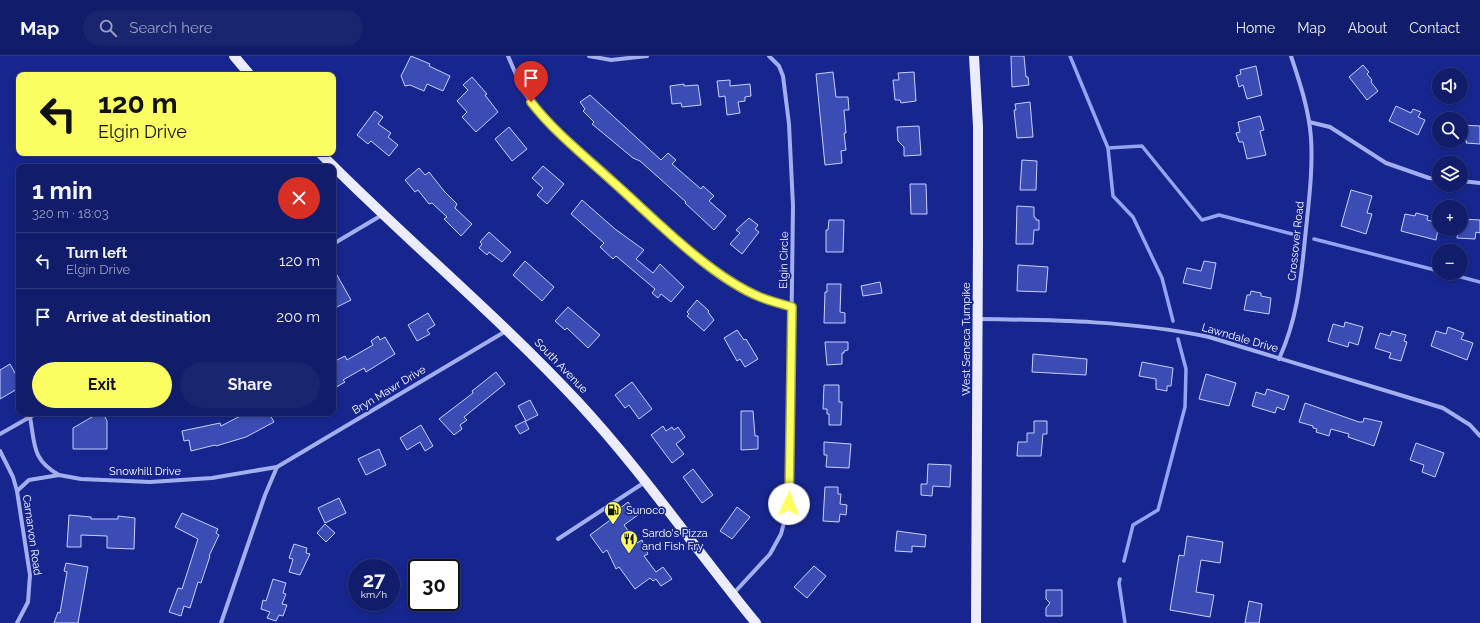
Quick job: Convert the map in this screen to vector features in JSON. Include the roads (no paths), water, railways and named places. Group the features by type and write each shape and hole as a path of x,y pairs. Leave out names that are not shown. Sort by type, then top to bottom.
{"main road":[{"path":"234,56 247,72"},
{"name":"West Seneca Turnpike","path":"974,56 978,126 976,623"},
{"name":"South Avenue","path":"323,156 331,164"},
{"name":"South Avenue","path":"336,169 382,215 508,330 579,403 645,481 756,623"}],"street":[{"path":"508,56 522,91 540,114 701,260 736,284 760,297 792,307"},
{"path":"589,56 611,60 647,56"},
{"name":"Elgin Circle","path":"733,594 770,554 781,534 789,504 793,206 789,124 783,76 779,66 769,56"},
{"name":"Crossover Road","path":"1279,359 1294,323 1300,292 1309,197 1311,140 1309,122 1291,56"},
{"path":"1309,122 1330,127 1386,163 1432,178"},
{"path":"1468,182 1480,183"},
{"path":"336,242 382,215"},
{"name":"Lawndale Drive","path":"978,319 1129,324 1176,330 1209,337 1443,408 1470,425 1480,436"},
{"name":"Bryn Mawr Drive","path":"277,467 508,330"},
{"path":"0,434 30,417 39,460 46,468 59,475"},
{"name":"Carnarvon Road","path":"0,451 13,477 17,491 30,575 28,602 17,623"},
{"path":"221,623 265,495 277,467"},
{"name":"Snowhill Drive","path":"17,491 29,480 59,475 81,479 150,482 212,478 277,467"},
{"path":"558,539 645,481"}],"waterway":[{"path":"1070,56 1108,148 1113,196 1133,217 1162,278 1173,321"},
{"path":"1108,148 1142,146 1202,220 1219,215 1296,235"},
{"path":"1314,239 1432,269"},
{"path":"1468,279 1480,282"},
{"path":"1124,561 1133,525 1158,510 1185,407 1186,369 1178,339"},
{"path":"1120,579 1119,583 1125,623"}],"place":[{"name":"Sunoco","path":"613,525"},
{"name":"Sardo's Pizza and Fish Fry","path":"629,554"}]}
